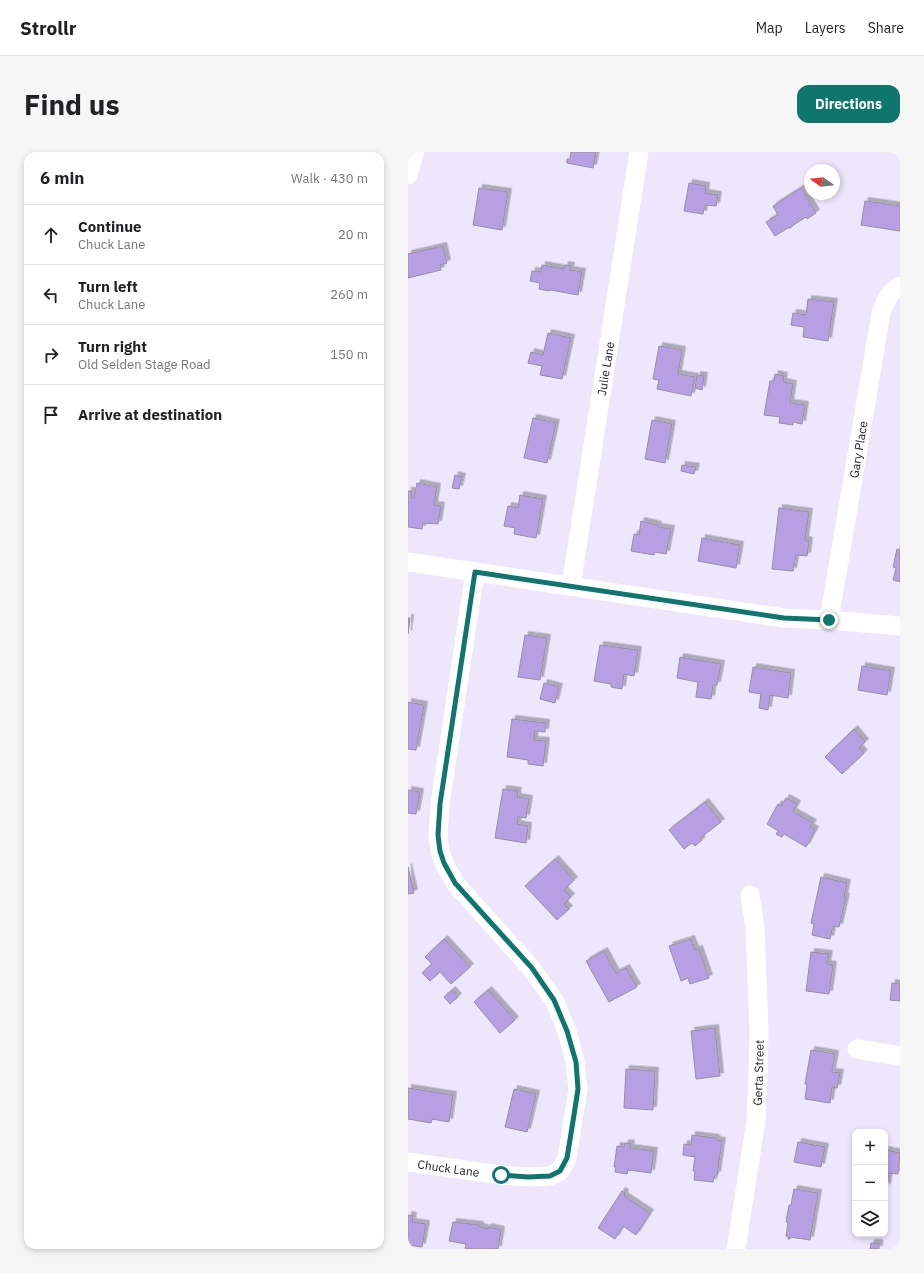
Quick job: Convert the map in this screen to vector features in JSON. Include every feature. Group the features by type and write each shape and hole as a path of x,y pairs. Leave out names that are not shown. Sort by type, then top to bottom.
{"street":[{"path":"408,175 415,152"},
{"name":"Julie Lane","path":"571,586 639,152"},
{"name":"Gary Place","path":"829,620 882,313 886,300 892,291 900,286"},
{"path":"408,562 784,618 900,626"},
{"name":"Chuck Lane","path":"408,1162 501,1175 528,1177 550,1176 560,1171 567,1158 578,1089 576,1062 567,1031 554,1000 532,968 455,883 444,863 440,851 438,835 440,804 475,572"},
{"name":"Gerta Street","path":"736,1249 756,1121 758,1075 759,1031 755,928 750,894"},
{"path":"858,1049 900,1056"}],"building":[{"path":"571,152 596,152 593,168 567,163 567,159 570,159"},
{"path":"689,183 706,186 705,193 718,195 716,206 705,205 703,214 684,211"},
{"path":"479,188 508,192 502,230 473,225"},
{"path":"801,188 804,193 804,200 808,200 816,213 807,219 806,217 775,236 766,222 778,215 773,206"},
{"path":"865,201 900,206 900,231 861,225"},
{"path":"443,246 447,263 440,265 441,270 408,278 408,254"},
{"path":"542,265 564,269 565,265 571,266 570,270 582,272 578,295 539,289 540,283 530,281 532,271 541,272"},
{"path":"808,299 834,302 828,341 803,337 804,327 791,325 793,313 806,315"},
{"path":"548,333 571,338 562,379 540,375 542,366 528,363 531,352 543,355"},
{"path":"659,346 682,350 678,374 695,377 691,396 657,389 659,380 653,379"},
{"path":"775,374 784,376 783,382 793,384 790,403 805,405 802,424 793,422 793,425 779,423 780,417 764,415 770,381 774,381"},
{"path":"697,375 704,376 702,390 695,388"},
{"path":"533,418 556,423 547,463 524,458"},
{"path":"652,420 672,424 665,463 645,459"},
{"path":"682,465 696,467 694,474 681,471"},
{"path":"455,475 462,477 459,489 452,488"},
{"path":"417,483 437,487 434,505 441,506 438,524 423,523 422,529 408,527 408,491 412,491 411,498 414,498"},
{"path":"520,495 543,499 536,538 514,534 515,528 504,526 508,506 518,508"},
{"path":"779,508 809,512 805,540 809,541 807,556 796,555 793,571 772,569"},
{"path":"641,521 658,525 658,527 671,529 666,554 655,552 654,555 631,551 634,534 639,535"},
{"path":"702,538 740,545 736,568 698,561"},
{"path":"897,549 900,550 900,582 893,580 896,568 893,567"},
{"path":"408,618 410,618 408,634"},
{"path":"525,635 547,638 540,680 518,677"},
{"path":"600,645 638,650 634,676 624,674 622,689 611,687 611,684 594,681"},
{"path":"680,657 721,664 717,685 713,685 711,699 696,697 698,682 677,678"},
{"path":"862,666 891,671 887,695 858,690"},
{"path":"753,667 791,673 788,698 770,695 768,710 759,708 761,694 749,692"},
{"path":"544,683 559,687 555,703 540,699"},
{"path":"408,702 424,705 416,750 408,749"},
{"path":"512,719 546,723 545,732 535,731 534,740 546,741 543,766 528,764 528,760 507,757"},
{"path":"854,729 865,742 859,748 864,753 842,774 825,757"},
{"path":"503,789 518,791 517,797 529,799 526,818 518,817 517,824 528,826 526,843 495,838"},
{"path":"408,790 420,792 416,814 408,813"},
{"path":"786,798 797,804 793,812 813,823 810,827 815,830 806,847 784,834 782,837 776,834 778,831 767,824 778,804 781,806"},
{"path":"705,802 721,822 700,838 702,840 695,846 692,843 684,849 669,830"},
{"path":"555,859 574,880 564,890 571,897 564,904 569,909 557,920 525,886"},
{"path":"408,867 414,893 408,894"},
{"path":"821,877 847,883 844,897 846,897 839,927 833,926 830,939 812,935 814,924 811,923"},
{"path":"444,939 470,967 451,984 440,972 430,981 422,973 432,964 425,957"},
{"path":"691,939 695,950 699,949 709,978 690,984 688,978 681,981 669,946"},
{"path":"604,951 616,973 626,968 637,987 609,1002 586,961"},
{"path":"811,952 829,954 827,964 833,965 829,994 806,991"},
{"path":"892,983 900,984 900,1001 890,1000"},
{"path":"452,990 458,997 450,1004 444,997"},
{"path":"488,990 515,1020 500,1033 474,1002"},
{"path":"715,1028 720,1076 696,1079 691,1031"},
{"path":"811,1050 835,1054 832,1072 840,1073 837,1088 832,1087 830,1103 805,1099 807,1084 805,1084"},
{"path":"626,1069 655,1071 653,1110 624,1108"},
{"path":"408,1088 453,1095 449,1122 432,1119 431,1123 408,1119"},
{"path":"514,1089 536,1094 527,1132 505,1127"},
{"path":"692,1135 716,1138 716,1140 722,1141 717,1175 715,1175 713,1182 694,1180 695,1171 693,1171 695,1157 683,1155 684,1144 691,1145"},
{"path":"798,1142 825,1147 821,1167 794,1162"},
{"path":"625,1143 631,1144 630,1148 654,1151 651,1173 628,1170 627,1174 615,1172 616,1167 614,1167 617,1146 624,1147"},
{"path":"888,1151 900,1153 898,1174 889,1173 888,1180"},
{"path":"794,1189 818,1193 810,1240 790,1237 790,1239 788,1239 788,1236 786,1236 788,1222 786,1222"},
{"path":"622,1191 625,1193 624,1196 650,1213 636,1235 623,1226 615,1239 598,1228"},
{"path":"408,1215 413,1216 412,1222 426,1224 422,1247 408,1245"},
{"path":"453,1222 480,1225 480,1227 488,1229 488,1227 501,1230 498,1249 465,1249 466,1244 449,1241"},
{"path":"871,1243 879,1243 879,1249 870,1249"}],"route":[{"path":"501,1175 528,1177 550,1176 560,1171 567,1158 578,1089 576,1062 567,1031 554,1000 532,968 455,883 444,863 440,851 438,835 443,777 475,572 784,618 829,620"}]}
